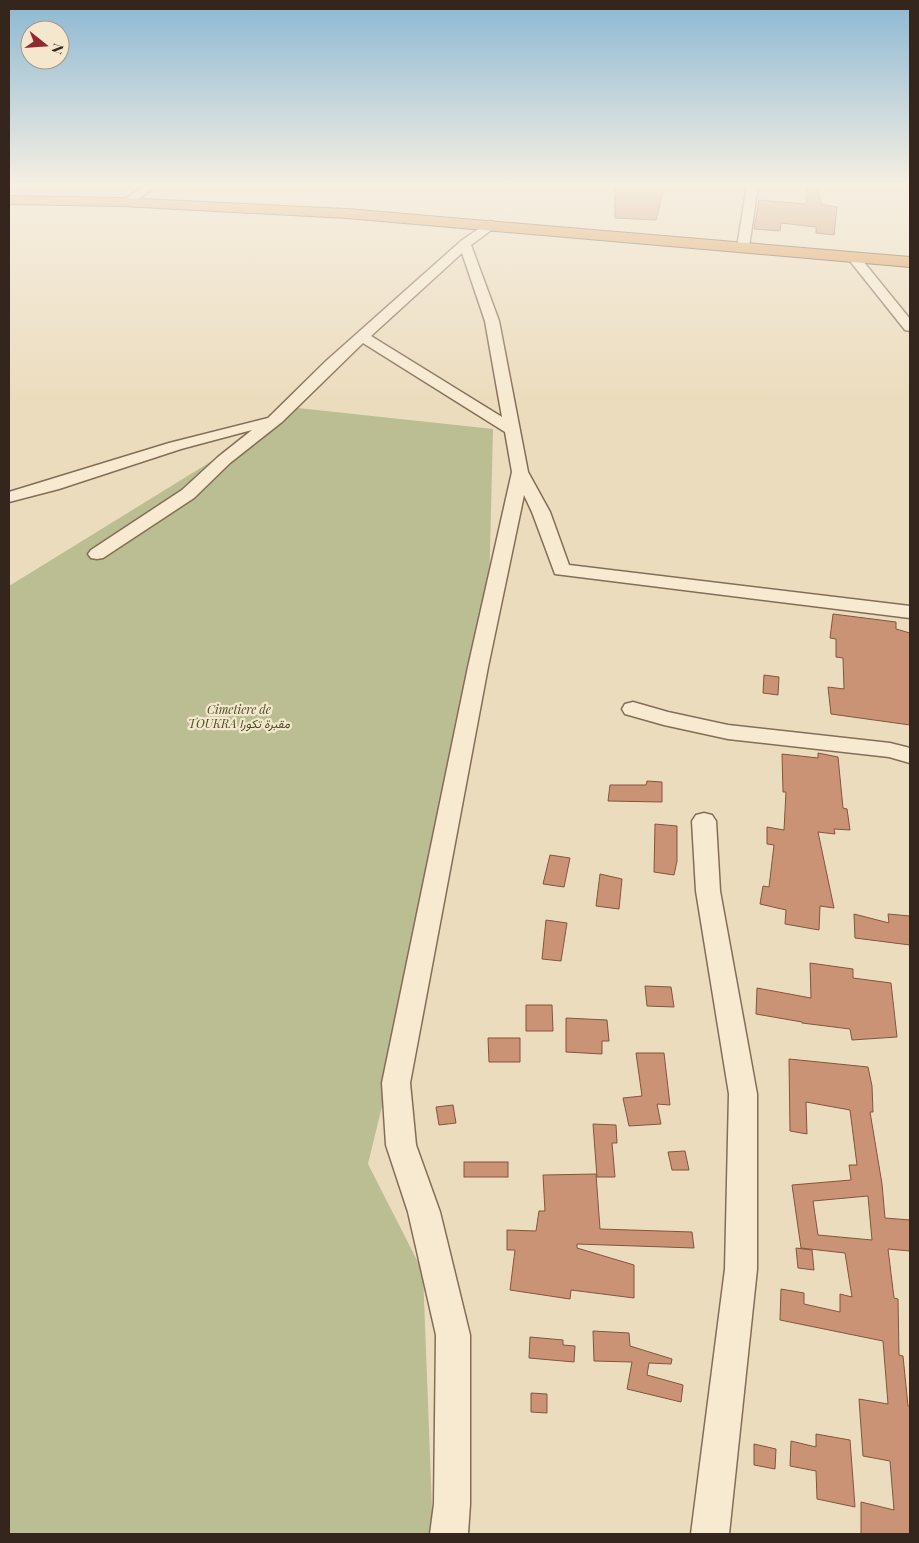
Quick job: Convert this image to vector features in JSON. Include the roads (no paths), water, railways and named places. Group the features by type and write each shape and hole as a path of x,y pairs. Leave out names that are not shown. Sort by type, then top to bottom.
{"highway":[{"path":"844,257 910,262"}],"street":[{"path":"97,554 188,494 224,460 276,419 362,336 450,257"},
{"path":"470,257 492,320 520,472 541,512 562,570 910,612"},
{"path":"854,258 910,328"},
{"path":"362,336 512,430"},
{"path":"9,496 53,485 175,446 276,419"},
{"path":"449,1534 452,1504 453,1335 424,1212 401,1145 396,1083 478,667 520,472"},
{"path":"633,709 722,732 890,750 910,756"},
{"path":"704,821 708,891 743,1094 741,1269 710,1534"}],"park label":[{"name":"Cimetiere de TOUKRA مقبرة تكورا","path":"239,716"}]}
